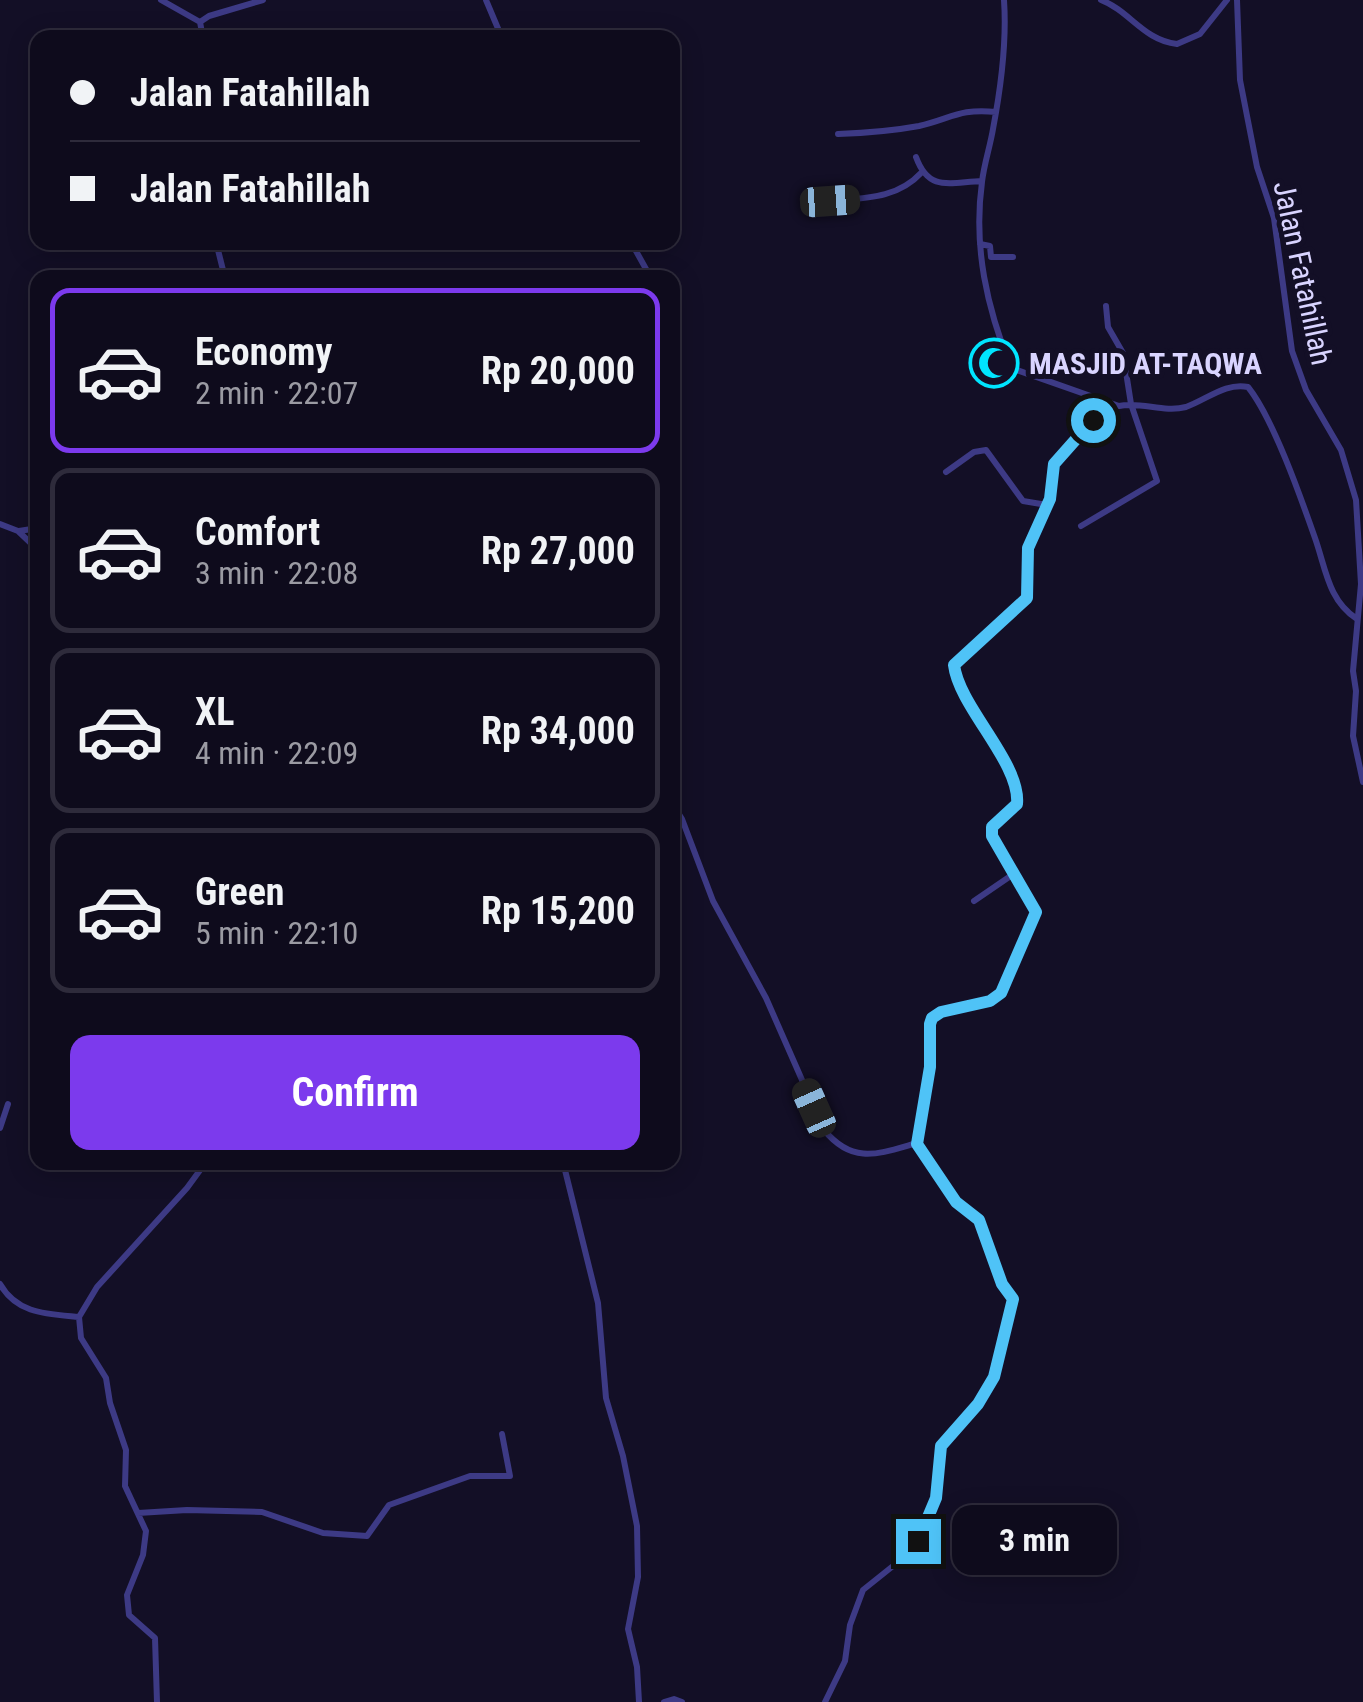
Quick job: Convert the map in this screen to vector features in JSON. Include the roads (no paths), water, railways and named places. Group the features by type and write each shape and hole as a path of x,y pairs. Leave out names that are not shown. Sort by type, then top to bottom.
{"street":[{"path":"162,0 200,22"},
{"path":"200,22 262,0"},
{"path":"486,0 499,30"},
{"path":"1004,0 1005,41 982,180 980,244 986,294 1012,368 1119,406 1183,408 1244,385 1256,397 1269,424 1333,595 1357,619"},
{"path":"1101,0 1119,9 1150,36 1176,44 1200,34 1227,0"},
{"name":"Jalan Fatahillah","path":"1236,0 1240,80 1258,167 1274,218 1292,351 1302,380 1341,450 1356,500 1361,562 1352,736 1363,782"},
{"path":"200,22 201,30"},
{"path":"838,134 923,125 956,112 996,112"},
{"path":"916,158 921,172 940,184 982,180"},
{"path":"830,201 889,194 906,187 921,172"},
{"path":"980,244 990,246 991,256 1013,257"},
{"path":"1080,526 1157,481 1130,404 1124,353 1108,327 1106,306"},
{"path":"825,1702 845,1660 850,1625 863,1590 893,1566 924,1532 936,1498 941,1446 978,1404 994,1377 1013,1299 1002,1284 979,1220 956,1202 917,1144 930,1067 932,1018 941,1012 990,1001 1001,993 1035,917 1033,903 1012,875 992,836 992,827 1017,804 1018,796 962,689 954,665 1027,598 1028,548 1047,505 1054,464 1090,426 1100,398"},
{"path":"946,472 974,452 986,450 1022,500 1047,505"},
{"path":"0,524 18,531 30,542"},
{"path":"18,531 30,529"},
{"path":"680,816 713,901 766,998 824,1130 835,1143 861,1155 917,1144"},
{"path":"974,900 1012,875"},
{"path":"0,1128 8,1104"},
{"path":"156,1702 157,1644 151,1631 129,1616 127,1606 127,1595 146,1541 144,1523 125,1486 126,1450 110,1404 106,1378 81,1338 79,1317 97,1288 200,1170"},
{"path":"566,1170 593,1277 602,1327 606,1398 637,1526 638,1577 628,1629 637,1667 639,1702"},
{"path":"0,1284 6,1296 20,1307 79,1317"},
{"path":"137,1514 186,1510 262,1512 294,1525 366,1536 389,1505 470,1476 509,1477 502,1434"},
{"path":"664,1702 682,1702"}],"place":[{"name":"MASJID AT-TAQWA","path":"994,363"}]}
